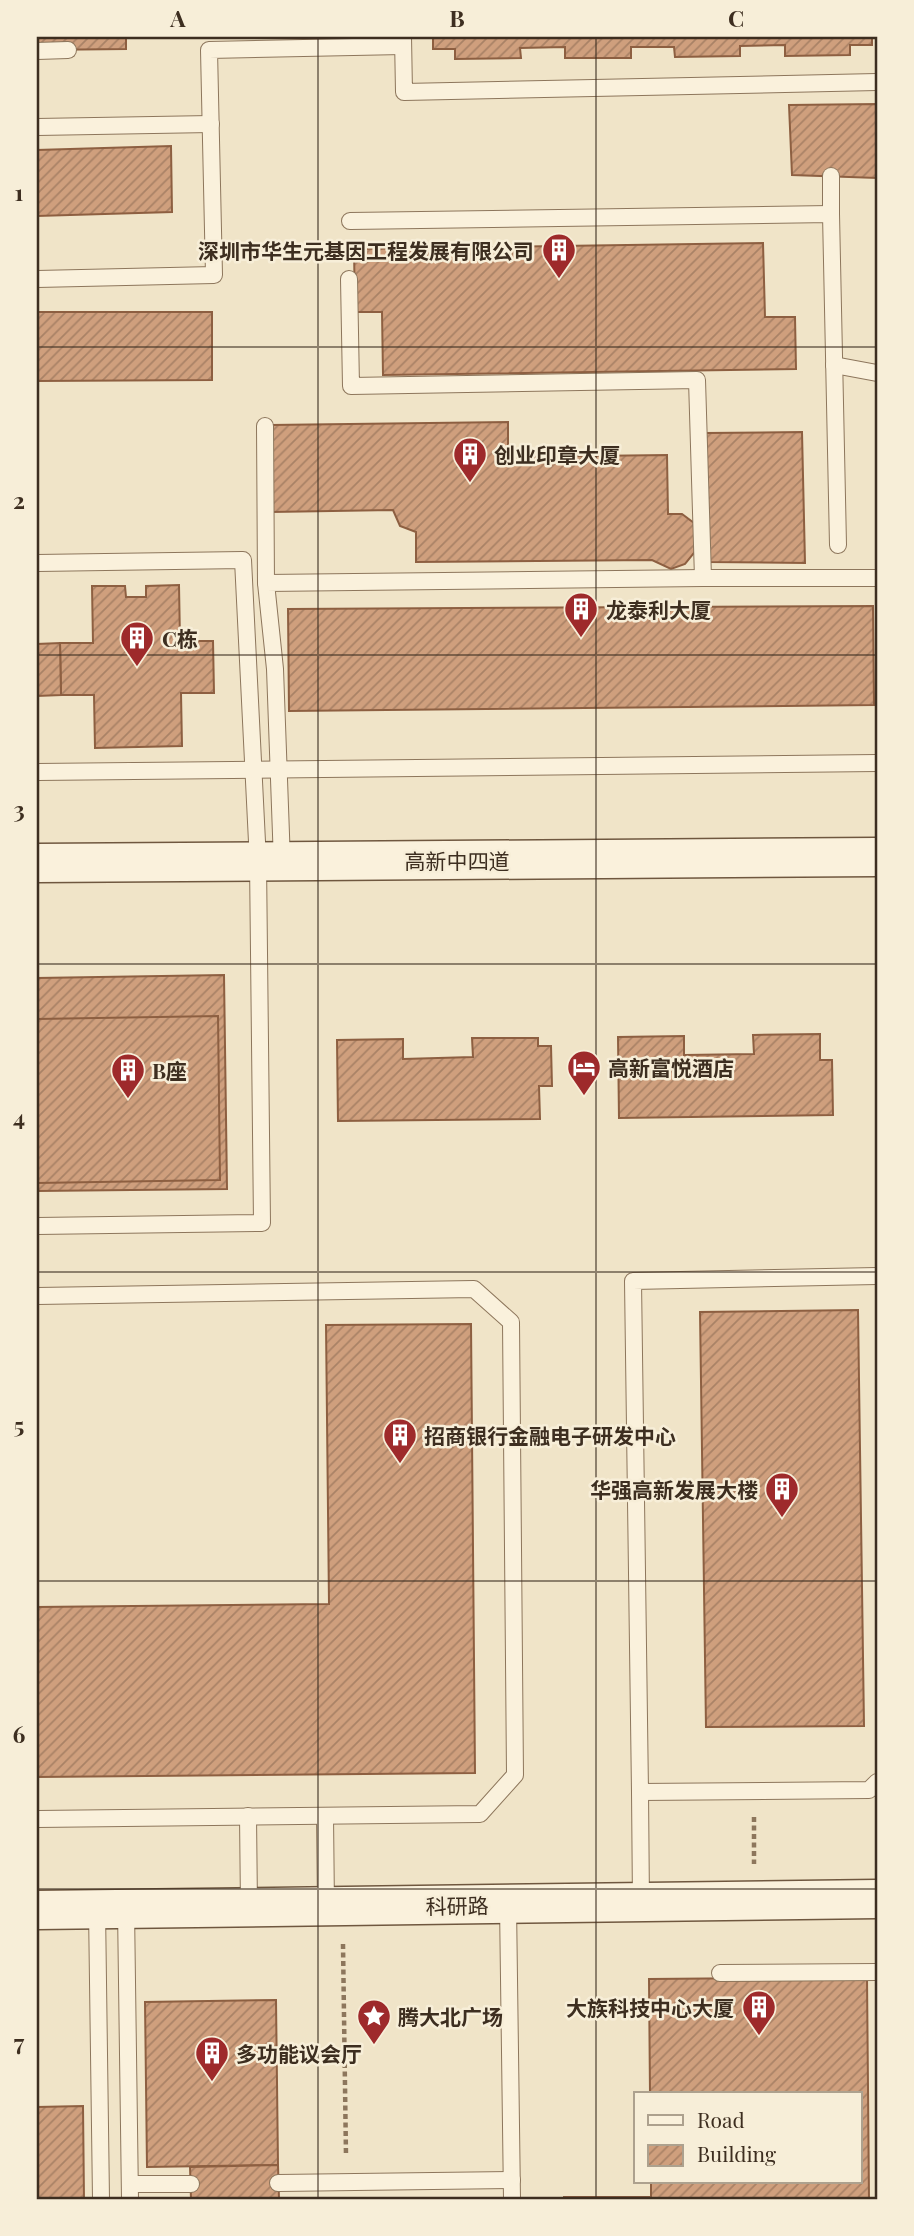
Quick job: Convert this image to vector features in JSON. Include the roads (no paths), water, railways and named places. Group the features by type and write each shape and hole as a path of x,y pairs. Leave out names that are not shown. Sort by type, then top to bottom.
{"street":[{"name":"高新中四道","path":"37,863 877,857"},
{"name":"科研路","path":"37,1910 249,1907 335,1920 508,1905 877,1899"}],"lane":[{"path":"37,279 214,275 209,50 403,41 404,92 877,82"},
{"path":"37,51 68,50"},
{"path":"37,127 211,124"},
{"path":"831,176 838,545"},
{"path":"350,221 831,214"},
{"path":"349,279 351,386 697,380 703,578"},
{"path":"834,365 877,373"},
{"path":"37,1226 262,1223 270,862 280,769 282,669 266,583 265,426"},
{"path":"37,563 243,560 254,769 270,862"},
{"path":"266,583 877,578"},
{"path":"37,772 877,763"},
{"path":"641,1904 633,1281 877,1276"},
{"path":"37,1296 474,1289 511,1322 514,1775 480,1814 37,1819"},
{"path":"640,1792 869,1790 877,1782"},
{"path":"325,1815 335,1920"},
{"path":"248,1816 249,1907"},
{"path":"508,1905 512,2199"},
{"path":"112,1909 130,2192 191,2184"},
{"path":"101,2199 112,1909"},
{"path":"720,1973 877,1972"},
{"path":"278,2183 512,2180"}],"place":[{"name":"深圳市华生元基因工程发展有限公司","path":"559,280"},
{"name":"创业印章大厦","path":"470,484"},
{"name":"龙泰利大厦","path":"581,639"},
{"name":"C栋","path":"137,668"},
{"name":"高新富悦酒店","path":"584,1097"},
{"name":"B座","path":"128,1100"},
{"name":"招商银行金融电子研发中心","path":"400,1465"},
{"name":"华强高新发展大楼","path":"782,1519"},
{"name":"大族科技中心大厦","path":"759,2037"},
{"name":"腾大北广场","path":"374,2046"},
{"name":"多功能议会厅","path":"212,2083"}]}
